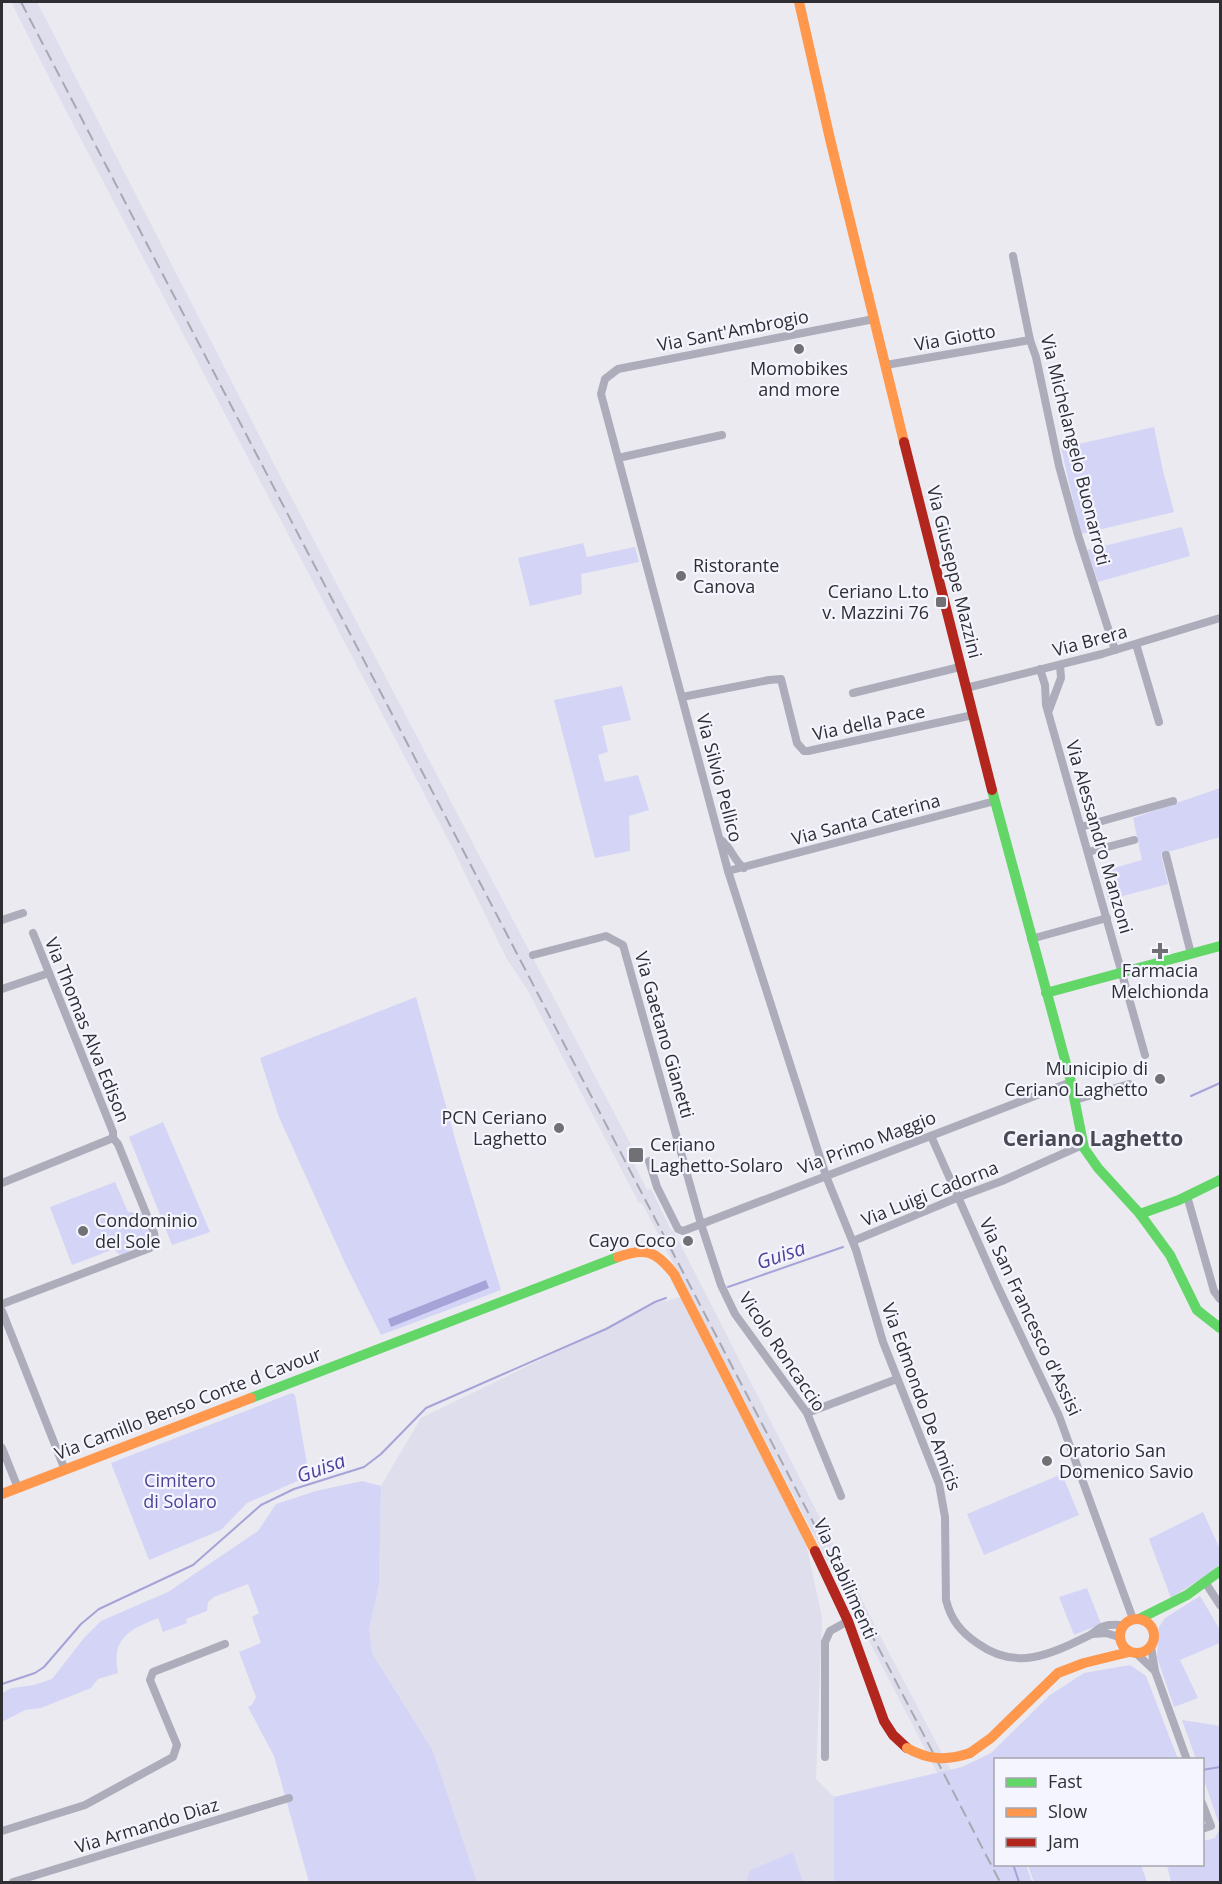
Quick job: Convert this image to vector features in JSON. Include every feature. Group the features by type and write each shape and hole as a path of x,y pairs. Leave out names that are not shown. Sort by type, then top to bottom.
{"street":[{"name":"Via Giuseppe Mazzini","path":"799,2 960,667 1071,1082 1084,1148"},
{"name":"Via Michelangelo Buonarroti","path":"1013,256 1059,466 1078,535 1115,650"},
{"name":"Via Sant'Ambrogio","path":"603,383 610,374 626,368 874,318"},
{"name":"Via Giotto","path":"886,365 1030,340"},
{"name":"Via Silvio Pellico","path":"603,383 601,394 728,872 826,1176"},
{"path":"618,458 722,435"},
{"name":"Via Brera","path":"966,688 1115,650 1221,618"},
{"path":"1136,644 1160,722"},
{"path":"1048,711 1061,678 1060,665"},
{"path":"853,693 960,667"},
{"name":"Via Alessandro Manzoni","path":"1040,669 1045,685 1048,711 1145,1055"},
{"name":"Via della Pace","path":"682,698 776,678 781,680 798,743 804,751 808,752 974,715"},
{"name":"Via Santa Caterina","path":"728,872 995,801"},
{"path":"1081,827 1173,801"},
{"path":"721,840 730,849 737,863 744,868"},
{"path":"1088,852 1134,840"},
{"path":"1166,855 1191,954"},
{"path":"2,920 23,913"},
{"path":"1031,939 1107,918"},
{"name":"Via Thomas Alva Edison","path":"2,1304 150,1248 155,1244 154,1233 118,1144 113,1138 113,1132 33,933"},
{"name":"Via Gaetano Gianetti","path":"533,955 606,936 623,945 701,1224"},
{"path":"1046,993 1120,971 1221,946"},
{"path":"2,989 49,973"},
{"name":"Via Primo Maggio","path":"649,1161 657,1187 678,1229 683,1231 1071,1082"},
{"path":"1075,1100 1129,1084"},
{"name":"Via San Francesco d'Assisi","path":"931,1136 997,1285 1059,1416 1132,1621"},
{"path":"2,1183 113,1138"},
{"name":"Via Luigi Cadorna","path":"853,1241 1002,1181 1080,1146 1084,1148"},
{"path":"1084,1148 1098,1168 1140,1214 1174,1262 1197,1310 1221,1328"},
{"name":"Via Edmondo De Amicis","path":"826,1176 853,1241 877,1323 942,1496 945,1517 946,1600 954,1622 968,1637 984,1648 1006,1658 1018,1659 1052,1653 1093,1634 1103,1626 1132,1621"},
{"path":"1140,1214 1188,1196 1221,1180"},
{"path":"1188,1196 1214,1291 1221,1299"},
{"name":"Vicolo Roncaccio","path":"701,1224 721,1285 735,1314 807,1413 841,1496"},
{"name":"Via Stabilimenti","path":"386,1345 619,1256 638,1251 651,1253 663,1260 674,1274 819,1556 848,1621 884,1721 893,1735 907,1748 916,1754 936,1760 970,1753 991,1738 1058,1674 1071,1666 1100,1657 1133,1653"},
{"path":"2,1311 65,1470"},
{"name":"Via Camillo Benso Conte d Cavour","path":"2,1494 386,1345"},
{"path":"807,1413 897,1380"},
{"path":"2,1448 18,1488"},
{"path":"1120,1639 1132,1621 1165,1606 1221,1570"},
{"path":"1205,1582 1221,1605"},
{"path":"1165,1606 1152,1628 1154,1638 1151,1647 1155,1671 1186,1758"},
{"path":"1132,1621 1144,1620 1152,1628"},
{"path":"825,1757 825,1642 830,1631 848,1621"},
{"path":"1093,1634 1106,1633 1120,1639 1123,1647 1155,1671"},
{"name":"Via Stabilimenti","path":"1100,1657 1120,1639"},
{"path":"2,1831 85,1805 173,1757 177,1745 150,1680 153,1672 225,1644"},
{"path":"1133,1653 1147,1651 1151,1647"},
{"name":"Via Armando Diaz","path":"13,1882 289,1798"},
{"path":"1204,1809 1207,1827"}],"shaded area":[{"path":"11,2 37,2 277,470 631,1145 626,1148 647,1190 651,1189 673,1230 888,1651 994,1852 994,1882 642,1203 639,1203 527,989 507,959 452,847"},
{"path":"486,1280 489,1288 391,1327 388,1319"},
{"path":"681,1297 806,1544 822,1617 816,1779 834,1797 834,1882 803,1882 793,1852 750,1870 746,1882 477,1882 433,1751 372,1653 369,1629 379,1585 381,1486 421,1418 657,1303"}],"green space":[{"path":"1154,427 1174,512 1081,534 1061,448"},
{"path":"1182,527 1190,556 1098,582 1087,550"},
{"path":"583,543 587,557 635,547 639,562 581,574 582,594 530,606 518,558"},
{"path":"622,686 631,720 602,726 608,752 598,755 605,782 638,775 649,810 629,816 630,851 595,858 554,700"},
{"path":"1220,788 1220,837 1161,854 1168,884 1108,900 1101,872 1142,860 1133,818"},
{"path":"416,997 457,1146 501,1290 381,1335 345,1263 279,1117 260,1058"},
{"path":"163,1122 210,1232 172,1245 129,1137"},
{"path":"115,1182 128,1212 140,1212 151,1238 149,1243 120,1255 114,1249 72,1265 50,1207"},
{"name":"Cimitero di Solaro","path":"292,1393 295,1395 309,1476 247,1503 221,1530 149,1560 111,1463"},
{"path":"1062,1474 1079,1515 984,1555 967,1514"},
{"path":"362,1481 381,1486 379,1585 369,1629 372,1653 433,1751 477,1882 309,1882 274,1756 248,1707 252,1705 256,1697 239,1652 261,1643 252,1617 259,1613 248,1584 214,1597 208,1602 207,1611 186,1619 187,1623 163,1632 158,1618 131,1631 124,1637 117,1651 118,1673 98,1679 91,1688 41,1708 25,1710 2,1722 2,1693 12,1688 34,1685 52,1679 84,1638 101,1621 168,1592 258,1531 276,1504 316,1491"},
{"path":"1203,1512 1220,1549 1220,1564 1171,1598 1149,1539"},
{"path":"1087,1588 1101,1624 1074,1635 1059,1597"},
{"path":"1200,1596 1220,1630 1220,1643 1180,1660 1198,1698 1174,1707 1157,1657 1159,1627 1165,1618"},
{"path":"1130,1665 1146,1676 1178,1758 994,1758 994,1866 1026,1866 1032,1882 834,1882 834,1797 962,1767 991,1753 1050,1695 1084,1673"},
{"path":"1182,1720 1220,1726 1220,1821 1218,1821 1204,1780 1204,1758 1196,1758"},
{"path":"1220,1828 1220,1882 1171,1882 1167,1866 1204,1866 1204,1841 1215,1838"},
{"path":"793,1852 803,1882 746,1882 750,1870"},
{"path":"1028,1866 1141,1866 1147,1882 1034,1882"}],"waterway":[{"name":"Guisa","path":"1191,1096 1220,1083"},
{"name":"Guisa","path":"728,1287 843,1247"},
{"name":"Guisa","path":"2,1684 35,1673 44,1667 81,1624 99,1609 193,1565 261,1505 294,1489 364,1467 381,1454 426,1408 606,1329 666,1298"},
{"path":"1204,1770 1220,1767"},
{"path":"1014,1866 1019,1882"}],"railway":[{"path":"21,2 1000,1882"}],"traffic: fast":[{"path":"992,790 1071,1082 1084,1148 1098,1168 1140,1214 1170,1255 1197,1310 1220,1328"},
{"path":"1046,993 1220,946"},
{"path":"1140,1214 1179,1200 1220,1180"},
{"path":"251,1398 618,1257"},
{"path":"1139,1619 1187,1595 1220,1571"}],"traffic: slow":[{"path":"799,2 904,442"},
{"path":"618,1257 636,1252 650,1253 662,1260 674,1274 815,1551"},
{"path":"2,1494 251,1398"},
{"path":"1137,1619 1149,1624 1154,1636 1149,1648 1137,1653 1125,1648 1120,1636 1125,1624 1137,1619"},
{"path":"970,1753 991,1738 1058,1673 1084,1663 1129,1652"},
{"path":"907,1748 922,1755 938,1758 970,1753"}],"traffic: jam":[{"path":"904,442 992,790"},
{"path":"815,1551 848,1621 884,1721 893,1735 907,1748"}],"place":[{"name":"Momobikes and more","path":"799,349"},
{"name":"Ristorante Canova","path":"681,576"},
{"name":"Ceriano L.to v. Mazzini 76","path":"941,602"},
{"name":"Farmacia Melchionda","path":"1160,951"},
{"name":"Municipio di Ceriano Laghetto","path":"1160,1079"},
{"name":"PCN Ceriano Laghetto","path":"559,1128"},
{"name":"Ceriano Laghetto-Solaro","path":"636,1155"},
{"name":"Condominio del Sole","path":"83,1231"},
{"name":"Cayo Coco","path":"688,1241"},
{"name":"Oratorio San Domenico Savio","path":"1047,1461"}],"district":[{"name":"Ceriano Laghetto","path":"1093,1139"}]}
